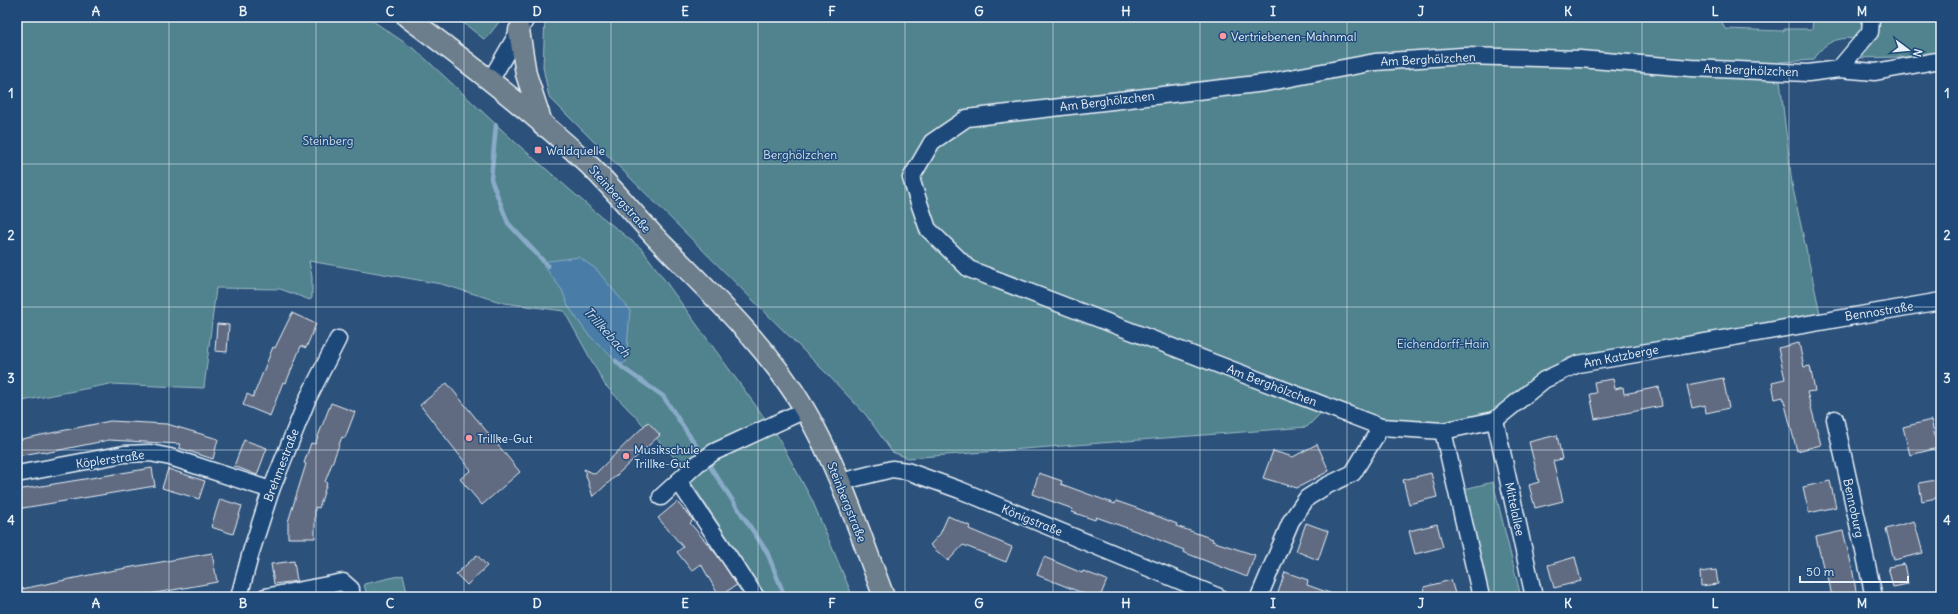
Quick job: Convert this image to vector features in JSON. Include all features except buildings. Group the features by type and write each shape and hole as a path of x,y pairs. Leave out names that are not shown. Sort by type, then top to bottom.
{"main road":[{"name":"Steinbergstraße","path":"407,17 490,80 587,163 644,226 732,316 785,379 805,410 840,482 884,597"},
{"path":"523,24 526,74 543,126"}],"street":[{"path":"1839,69 1870,32 1871,20 1869,17"},
{"path":"490,80 523,24"},
{"name":"Am Berghölzchen","path":"1443,431 1381,427 969,269 928,229 914,192 912,178 932,142 967,118 1266,83 1376,62 1463,56 1580,59 1691,68 1779,72 1808,72 1839,69 1875,72 1941,60"},
{"name":"Bennostraße","path":"1816,322 1941,301"},
{"name":"Am Katzberge","path":"1443,431 1496,420 1544,380 1578,364 1816,322"},
{"name":"Brehmestraße","path":"239,597 249,559 271,490 308,398 338,340"},
{"path":"662,497 697,464 714,452 805,410"},
{"name":"Bennoburg","path":"1835,419 1874,597"},
{"name":"Mittelallee","path":"1496,420 1534,597"},
{"path":"1259,597 1291,521 1307,498 1326,486 1353,473 1381,427"},
{"path":"1443,431 1481,597"},
{"name":"Köplerstraße","path":"17,474 124,454 150,454 170,457 271,490"},
{"name":"Königstraße","path":"840,482 892,469 907,471 960,490 1219,597"},
{"path":"679,482 756,597"},
{"path":"265,597 343,582 351,589 351,597"}],"green space":[{"name":"Steinberg","path":"17,17 367,17 417,51 515,142 592,209 642,249 777,435 812,500 853,597 767,597 675,458 605,385 564,311 504,303 441,284 309,261 312,277 312,298 310,300 280,289 216,288 204,388 110,384 17,402"},
{"path":"456,17 503,17 485,40"},
{"path":"545,17 1719,17 1725,29 1784,31 1784,29 1812,29 1813,20 1847,21 1848,17 1858,17 1864,30 1857,39 1850,38 1837,40 1826,45 1817,54 1814,60 1780,62 1779,72 1792,184 1820,313 1789,321 1568,358 1495,419 1443,430 1381,426 1328,406 1307,427 908,458 892,452 866,415 827,374 549,97 543,67"},
{"path":"1874,17 1941,17 1941,56 1855,58"},
{"path":"1493,482 1521,597 1487,597 1460,490"},
{"path":"403,575 408,597 367,597 364,584"}],"water":[{"path":"579,257 596,269 630,310 626,362 620,365 587,333 568,306 562,290 541,262"}],"waterway":[{"name":"Trillkebach","path":"496,125 491,179 508,223 548,266"},
{"name":"Trillkebach","path":"616,361 623,368 663,396 767,552 785,597"}],"place":[{"name":"Vertriebenen-Mahnmal","path":"1223,36"},
{"name":"Waldquelle","path":"538,150"},
{"name":"Trillke-Gut","path":"469,438"},
{"name":"Musikschule Trillke-Gut","path":"626,456"}],"park label":[{"name":"Berghölzchen","path":"800,154"},
{"name":"Eichendorff-Hain","path":"1443,343"}]}
